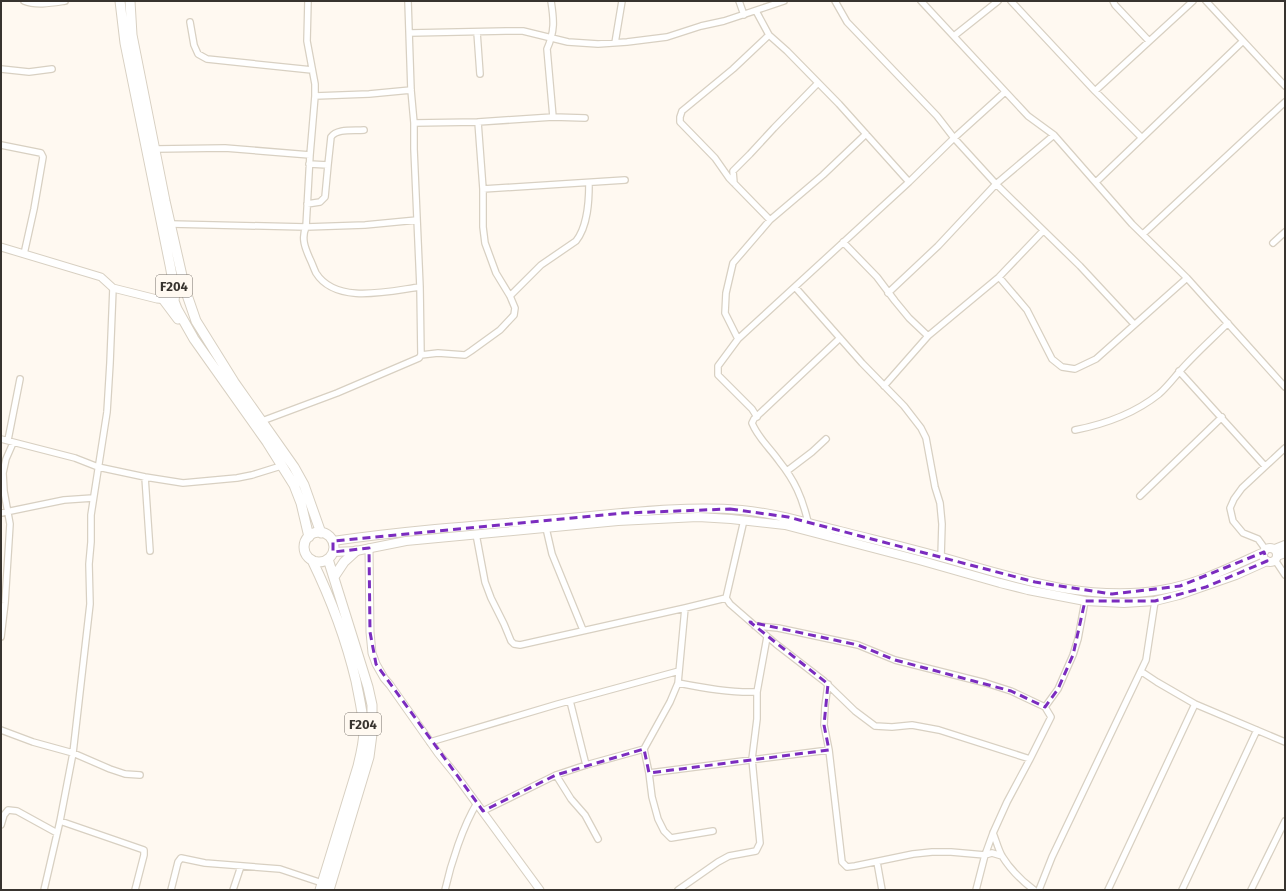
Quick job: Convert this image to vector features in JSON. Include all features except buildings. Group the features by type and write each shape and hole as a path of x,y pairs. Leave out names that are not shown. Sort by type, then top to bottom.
{"main road":[{"name":"F204","path":"120,1 125,44 177,308 192,335 267,442 294,485 303,509 309,537 306,541 305,552 312,560 328,592 350,659 362,709 364,730 362,752 321,886"},
{"name":"F204","path":"130,1 132,35 165,201 185,289 196,321 234,382 294,467 304,485 321,533"},
{"path":"175,296 165,293 160,299 192,335"},
{"path":"274,455 282,448"},
{"path":"309,537 312,534 321,533 326,534 333,541 384,533 618,514 691,509 745,510 808,522 1012,577 1089,592 1112,594 1162,590 1196,582 1265,551 1265,559 1276,556"},
{"path":"312,560 320,562 331,555 369,548 476,534 618,520 698,517 744,520 785,525 1000,583 1085,601 1124,603 1155,601 1206,587 1276,556 1285,545"},
{"name":"F204","path":"329,890 366,768 371,743 372,728 372,705 368,687 355,650 334,577 331,555 334,546 333,541"},
{"path":"334,577 344,562 356,551"}],"street":[{"path":"24,1 36,4 65,1"},
{"path":"308,1 307,41 315,84 315,96 309,164 306,227 303,234 305,247 316,273 327,285 343,292 357,294 420,288"},
{"path":"408,1 411,90 414,123 421,355"},
{"path":"552,1 554,21 551,39 547,49 552,117"},
{"path":"615,43 622,1"},
{"path":"739,1 744,15"},
{"path":"410,33 523,31 568,42 598,44 615,43 667,37 701,26 724,22 784,1"},
{"path":"835,1 847,22 937,116 954,138 996,184 1080,266 1134,324"},
{"path":"921,1 1028,116 1054,135 1132,224 1187,278 1285,388"},
{"path":"954,36 998,1"},
{"path":"1011,1 1095,91 1142,138"},
{"path":"1113,1 1149,41"},
{"path":"1095,91 1194,1"},
{"path":"1206,1 1285,86"},
{"path":"756,11 769,35 787,51 839,104 909,182"},
{"path":"190,22 194,46 198,54 207,59 312,70"},
{"path":"477,32 480,74"},
{"path":"769,35 733,69 682,111 680,122 715,158 734,183 770,220"},
{"path":"1096,182 1243,41"},
{"path":"1,69 29,72 52,69"},
{"path":"734,183 732,171 818,83"},
{"path":"315,96 369,94 411,90"},
{"path":"757,417 752,409 718,375 718,366 738,339 909,182 954,138 1006,92"},
{"path":"1143,234 1285,102"},
{"path":"414,123 478,122 552,117 585,118"},
{"path":"262,421 336,393 419,358 421,355 438,353 465,354 500,330 514,316 515,308 510,296 496,273 485,243 478,122"},
{"path":"307,204 320,202 326,197 331,137 334,133 364,130"},
{"path":"738,339 725,313 726,293 733,263 770,220 823,175 866,134"},
{"path":"888,293 938,246 996,184 1054,135"},
{"path":"1,145 41,153 43,157 24,254"},
{"path":"156,150 225,148 310,155"},
{"path":"309,164 328,165"},
{"path":"483,189 626,180"},
{"path":"510,296 542,264 576,241 580,236 589,204 589,183"},
{"path":"171,224 306,227 365,225 417,220"},
{"path":"884,386 928,336 999,277 1043,231"},
{"path":"1274,243 1285,232"},
{"path":"843,242 877,277 909,318 928,336"},
{"path":"1,247 101,277 113,288 160,299"},
{"path":"999,277 1027,310 1052,359 1062,367 1075,369 1096,359 1187,278"},
{"path":"795,287 862,363 904,406 921,428 926,438 935,487 940,503 942,524 941,557"},
{"path":"44,890 60,821 73,753 90,604 89,564 92,542 90,515 107,412 111,355 113,288"},
{"path":"175,296 188,297"},
{"path":"1075,430 1096,426 1114,420 1132,411 1160,393 1179,371 1228,323"},
{"path":"808,522 798,490 787,471 755,431 752,423 754,419 840,338"},
{"path":"1179,371 1265,466"},
{"path":"1,637 6,603 10,538 9,512 4,491 4,473 20,379"},
{"path":"1140,496 1222,417"},
{"path":"1,439 75,458 98,467 183,483 245,476 281,466"},
{"path":"787,471 826,439"},
{"path":"1265,551 1258,539 1243,534 1233,521 1230,508 1234,498 1242,488 1285,448"},
{"path":"145,477 150,551"},
{"path":"1,514 64,500 93,498"},
{"path":"744,520 726,598 730,604 767,637 828,684 855,711 875,726 892,727 912,725 939,730 1030,760"},
{"path":"546,528 552,554 584,630"},
{"path":"476,534 485,582 511,641 514,644 520,645 726,598"},
{"path":"369,548 370,632 372,653 376,664 384,678 430,742 483,811 540,890"},
{"path":"1276,556 1285,575"},
{"path":"1045,707 1058,689 1073,655 1078,639 1085,601"},
{"path":"1039,890 1052,857 1142,672 1149,649 1155,601"},
{"path":"685,608 678,683 670,702 644,749 652,797 658,819 664,832 672,838 713,831"},
{"path":"755,626 778,628 858,646 895,660 1012,691 1045,707 1051,717 1007,802 993,833 985,855 976,890"},
{"path":"678,890 729,856 758,850 760,836 752,759 757,718 757,692 767,637"},
{"path":"430,742 570,701 679,672"},
{"path":"1142,672 1195,704 1285,742"},
{"path":"678,683 722,690 757,692"},
{"path":"828,684 824,724 829,750 839,850 842,862 847,867 913,854 932,852 985,855 992,853 1002,856"},
{"path":"570,701 586,765"},
{"path":"1108,890 1195,704"},
{"path":"1,730 33,742 73,753 125,774 140,775"},
{"path":"1182,890 1196,857 1257,730"},
{"path":"483,811 556,775 644,749"},
{"path":"649,773 829,750"},
{"path":"556,775 571,799 585,815 598,839"},
{"path":"445,890 448,875 469,816 477,803"},
{"path":"1,825 4,815 8,810 13,810 57,833"},
{"path":"60,821 144,850 135,890"},
{"path":"1251,890 1283,832 1285,821"},
{"path":"993,833 1002,856 1012,870 1034,890"},
{"path":"171,890 178,862 181,858 205,863 280,869 321,886"},
{"path":"877,862 882,890"},
{"path":"233,890 241,866"}],"highlighted area":[{"path":"730,509 788,517 1035,582 1112,594 1180,586 1264,552 1267,561 1206,587 1155,601 1085,601 1073,655 1058,689 1045,707 1011,691 895,660 858,645 750,622 828,684 824,725 829,750 649,773 644,749 556,775 483,811 376,664 370,632 369,548 333,552 333,541 625,513"}]}
